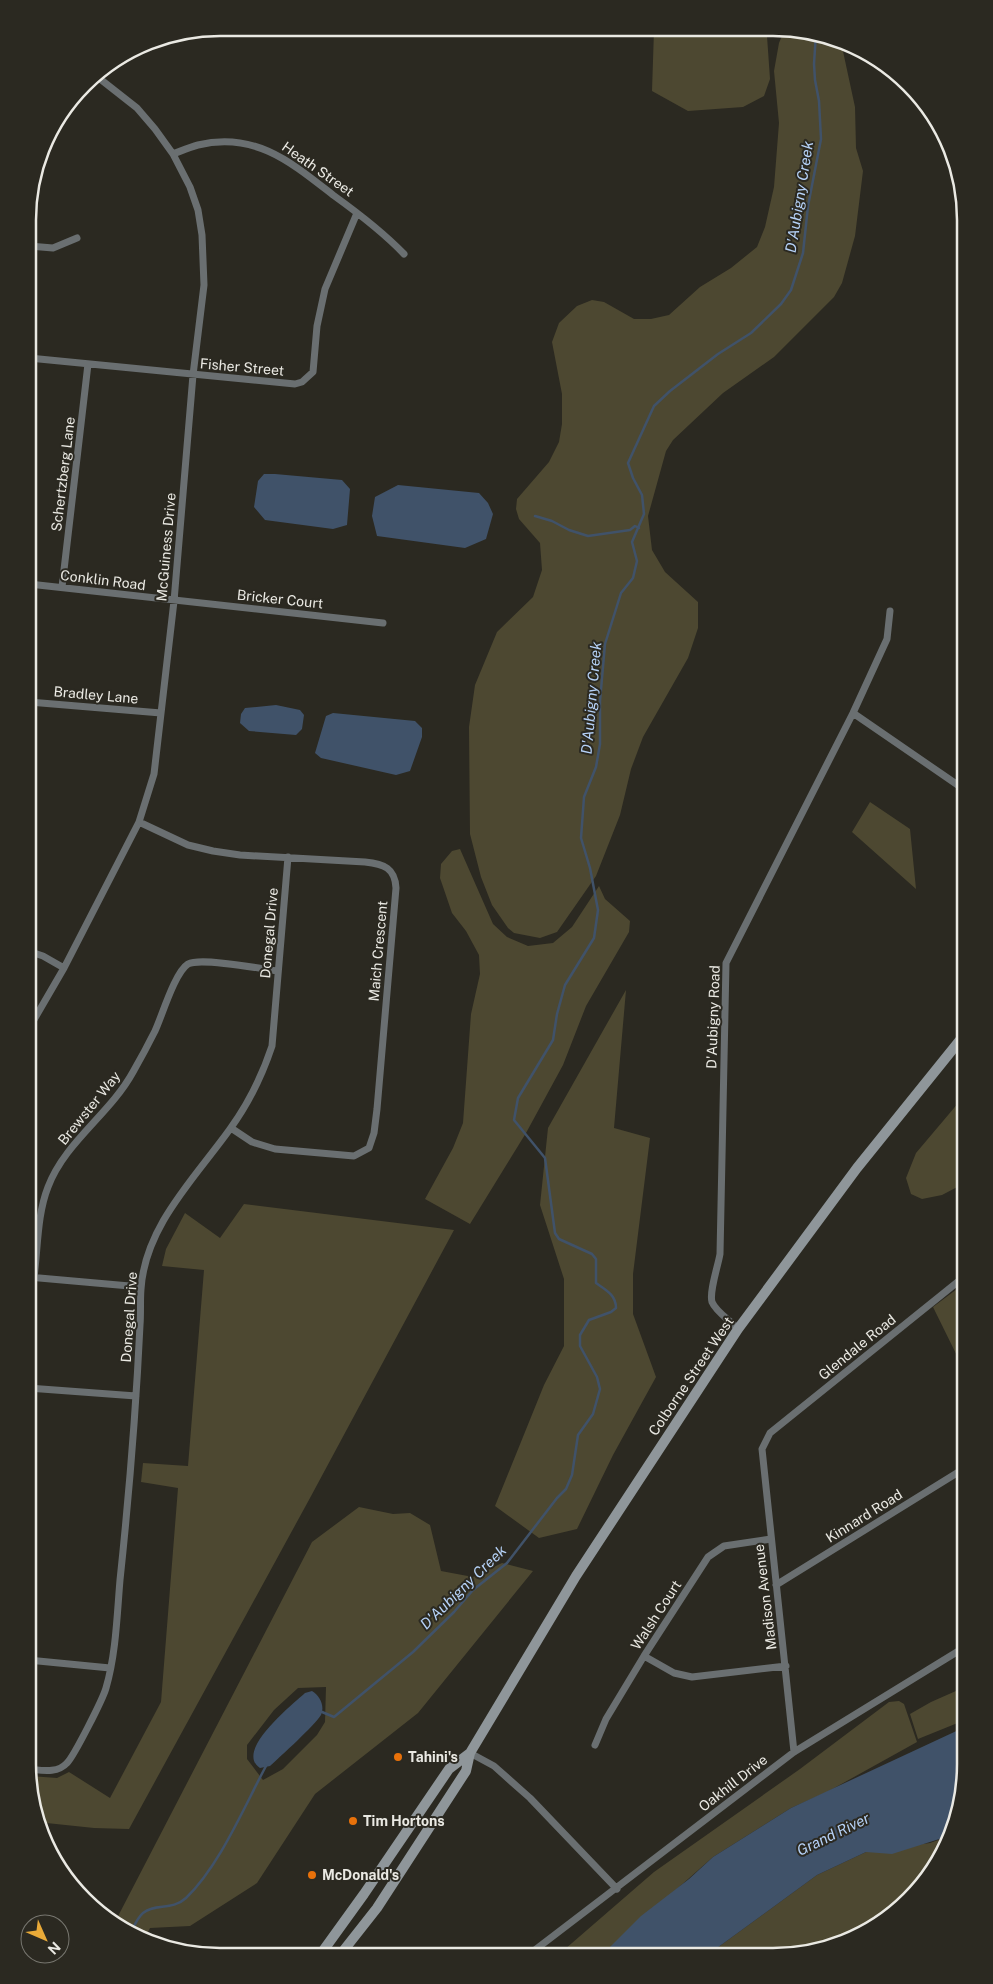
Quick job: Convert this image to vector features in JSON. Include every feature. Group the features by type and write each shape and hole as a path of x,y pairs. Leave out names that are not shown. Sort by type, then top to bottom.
{"main road":[{"name":"Colborne Street West","path":"346,1948 377,1908 466,1771 470,1753 576,1576 738,1329 857,1168 957,1044"},
{"name":"Colborne Street West","path":"325,1948 449,1769 470,1753"}],"street":[{"name":"McGuiness Drive","path":"36,1016 64,968 138,822 154,774 174,601 193,376 204,285 202,235 198,210 190,187 173,154 137,108 102,80"},
{"name":"Heath Street","path":"173,154 198,145 221,142 263,148 286,159 357,212 394,243 404,254"},
{"name":"Fisher Street","path":"36,359 193,376 295,384 308,378 314,365 317,326 325,289 357,212"},
{"path":"36,247 53,248 77,238"},
{"name":"Schertzberg Lane","path":"62,587 88,364"},
{"name":"Conklin Road","path":"36,585 174,601"},
{"name":"Bricker Court","path":"174,601 383,623"},
{"name":"D'Aubigny Road","path":"738,1329 712,1302 720,1254 726,962 852,713 887,638 890,612"},
{"name":"Bradley Lane","path":"36,703 161,713"},
{"path":"852,713 957,785"},
{"name":"Maich Crescent","path":"138,822 188,845 213,851 378,864 392,872 396,878 396,898 374,1133 369,1148 354,1156 275,1150 252,1142 231,1128"},
{"name":"Donegal Drive","path":"36,1769 55,1770 68,1762 104,1694 110,1668 123,1557 136,1396 141,1287 149,1247 161,1225 231,1128 256,1089 272,1046 288,857"},
{"path":"36,953 64,968"},
{"name":"Brewster Way","path":"36,1246 41,1214 52,1180 64,1159 114,1101 132,1074 155,1031 179,973 189,964 205,962 278,971"},
{"path":"36,1277 141,1287"},
{"name":"Glendale Road","path":"766,1440 770,1433 957,1282"},
{"path":"36,1389 136,1396"},
{"name":"Madison Avenue","path":"766,1440 762,1448 794,1752"},
{"name":"Kinnard Road","path":"776,1585 957,1473"},
{"name":"Walsh Court","path":"595,1745 606,1719 708,1557 724,1546 771,1539"},
{"name":"Oakhill Drive","path":"538,1948 794,1752 957,1652"},
{"path":"644,1656 674,1673 692,1677 786,1666"},
{"path":"36,1661 110,1668"},
{"path":"470,1753 494,1766 530,1798 617,1889"}],"shaded area":[{"path":"654,36 767,36 770,79 764,96 743,107 688,111 652,91"},
{"path":"782,37 797,38 843,50 855,107 856,148 863,171 855,236 842,283 834,297 774,357 723,393 673,440 666,451 648,516 652,550 665,572 698,602 698,628 688,658 643,737 631,769 620,815 596,876 557,932 540,938 514,933 508,928 492,905 481,877 470,834 469,727 475,685 497,632 533,597 542,570 540,543 519,519 516,509 517,499 549,462 559,442 562,424 562,394 552,342 559,323 577,306 592,300 604,302 634,319 651,319 669,315 700,287 731,268 757,247 765,227 774,187 779,123 774,71"},
{"path":"870,802 910,829 916,889 852,832"},
{"path":"460,849 493,924 507,937 528,946 553,943 572,927 599,886 605,899 630,921 629,932 586,1006 563,1065 526,1133 470,1224 425,1199 453,1148 463,1123 471,1014 480,974 479,955 466,931 452,913 440,878 441,864 452,851"},
{"path":"626,990 614,1128 650,1138 633,1274 633,1314 656,1377 613,1455 577,1529 539,1538 495,1506 544,1385 564,1346 564,1279 540,1205 548,1128"},
{"path":"957,1104 957,1187 942,1195 922,1199 911,1194 906,1178 916,1153"},
{"path":"244,1204 454,1230 129,1829 94,1828 46,1823 40,1800 37,1777 57,1778 69,1772 110,1798 161,1702 178,1488 141,1482 143,1463 188,1466 204,1270 162,1266 166,1249 185,1213 220,1238"},
{"path":"957,1289 957,1356 933,1307"},
{"path":"359,1507 393,1514 410,1513 430,1525 441,1571 473,1577 502,1563 533,1571 418,1713 315,1794 257,1883 190,1926 150,1928 148,1933 118,1917 312,1542","holes":["326,1687 325,1722 317,1735 283,1769 263,1780 247,1759 247,1745 274,1710 298,1688"]},
{"path":"957,1691 957,1723 918,1739 910,1714"},
{"path":"899,1701 904,1704 917,1742 827,1792 791,1808 713,1857 610,1948 566,1948 654,1872 800,1769 889,1702"},
{"path":"941,1839 919,1876 885,1910 854,1929 832,1938 797,1946 717,1948 817,1875 866,1852 930,1843"}],"water":[{"path":"264,474 342,480 350,489 347,525 333,529 265,520 254,507 258,481"},
{"path":"398,485 479,493 488,503 493,514 486,539 465,548 377,536 372,516 375,497"},
{"path":"276,705 300,710 304,715 302,729 296,735 249,731 240,723 241,714 245,708"},
{"path":"333,713 415,721 422,728 422,737 410,771 396,775 321,758 315,753 326,716"},
{"path":"312,1691 321,1701 321,1715 270,1766 260,1768 254,1760 254,1751 259,1740 289,1707 305,1693"},
{"name":"Grand River","path":"957,1731 955,1788 947,1823 941,1838 892,1854 866,1852 817,1875 717,1948 609,1948 641,1916 689,1879 713,1857 791,1808"}],"waterway":[{"name":"D'Aubigny Creek","path":"322,1712 334,1717 413,1652 454,1612 473,1590 507,1563 566,1489 572,1475 578,1435 593,1414 600,1389 597,1377 580,1346 580,1335 589,1320 611,1312 616,1308 616,1303 610,1293 596,1283 596,1259 592,1254 559,1239 555,1233 545,1158 514,1120 518,1098 553,1040 557,1014 565,985 594,938 598,910 590,868 581,838 584,797 596,767 600,744 600,701 605,644 621,593 633,578 637,561 632,542 644,514 642,495 628,463 654,406 670,391 718,354 751,333 781,304 791,290 803,253 808,206 821,139 819,101 814,64 815,42"},
{"path":"535,516 588,536 630,530 635,526 639,528"},
{"name":"D'Aubigny Creek","path":"134,1926 143,1913 153,1908 181,1902 198,1885 220,1853 266,1766"}],"place":[{"name":"Tahini's","path":"398,1757"},
{"name":"Tim Hortons","path":"353,1821"},
{"name":"McDonald's","path":"312,1875"}]}
